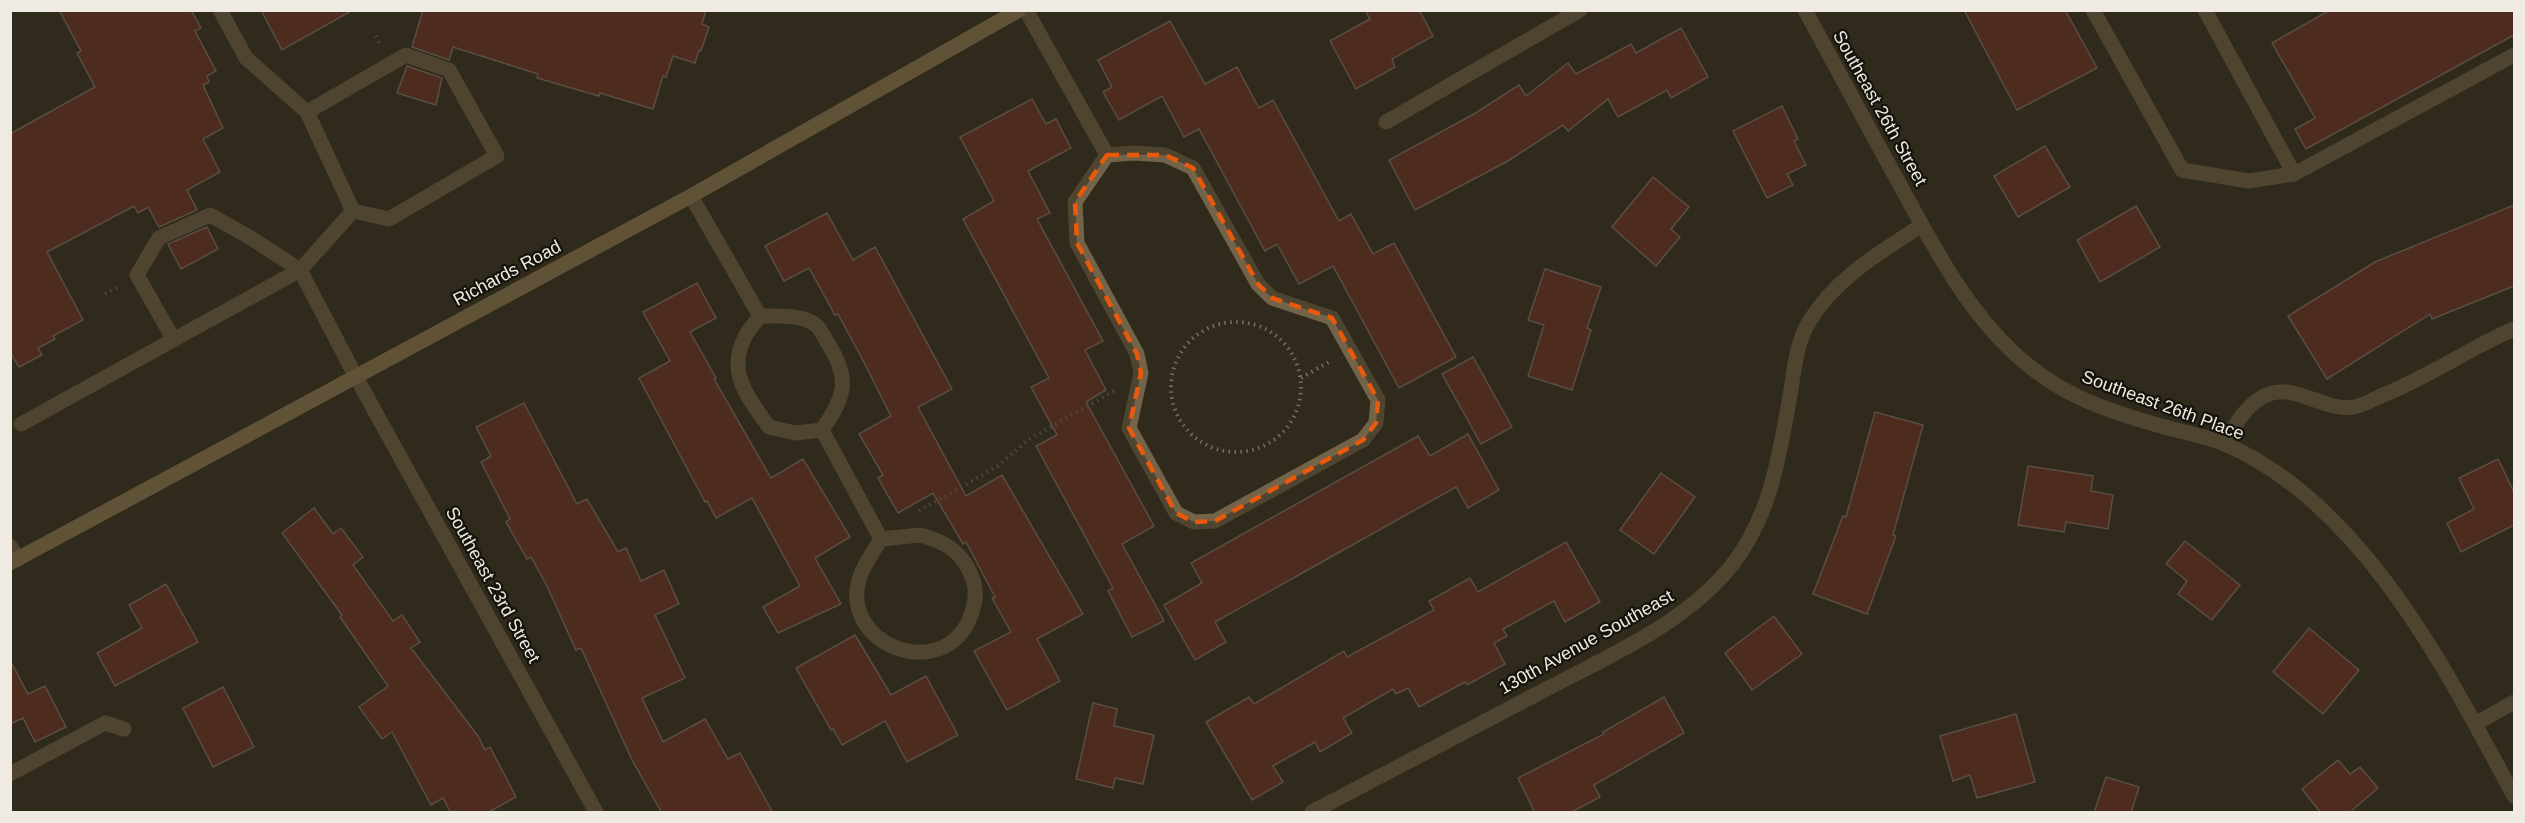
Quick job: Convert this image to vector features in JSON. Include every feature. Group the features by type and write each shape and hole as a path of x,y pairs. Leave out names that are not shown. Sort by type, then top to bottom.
{"main road":[{"name":"Richards Road","path":"13,556 356,377 691,196 1018,10"}],"street":[{"path":"220,10 246,58 307,112 353,211"},
{"path":"1026,10 1107,155"},
{"path":"1386,122 1580,10"},
{"name":"Southeast 26th Street","path":"1805,10 1922,225"},
{"path":"2093,10 2182,170 2249,181 2294,174 2514,55"},
{"path":"2205,10 2294,174"},
{"path":"307,112 406,55 449,70 497,156 389,219 353,211"},
{"path":"1107,155 1165,155 1193,168 1258,284 1272,298 1332,318 1378,400 1376,423 1364,440 1215,521 1194,522 1176,513 1129,428 1141,373 1137,354 1077,243 1075,202 1107,155"},
{"path":"691,196 760,316"},
{"path":"21,424 300,270 353,211"},
{"path":"174,340 137,275 159,238 210,215 300,270"},
{"name":"Southeast 26th Place","path":"1922,225 1943,263 1980,317 2013,352 2044,378 2084,401 2125,416 2224,444 2279,473 2326,513 2365,555 2422,634 2514,796"},
{"name":"130th Avenue Southeast","path":"1312,813 1612,654 1670,621 1703,597 1732,565 1759,520 1776,475 1796,358 1809,322 1841,283 1872,258 1922,225"},
{"name":"Southeast 23rd Street","path":"300,270 356,377 596,813"},
{"path":"760,316 790,316 816,325 832,350 844,376 838,406 822,430 795,433 769,427 750,400 736,368 744,338 760,316"},
{"path":"2224,444 2237,422 2254,402 2270,393 2286,392 2336,408 2355,406 2405,386 2514,329"},
{"path":"822,430 881,539"},
{"path":"920,535 939,540 956,550 968,566 975,585 974,605 968,623 955,639 938,649 920,653 901,651 884,643 870,630 860,613 857,594 860,575 881,539 920,535"},
{"path":"2475,724 2514,702"},
{"path":"10,774 105,723 124,729"}],"path":[{"path":"1226,322 1248,322 1267,329 1284,342 1295,359 1301,378 1301,398 1294,417 1282,433 1266,445 1248,452 1228,452 1209,446 1192,435 1179,419 1172,399 1171,378 1177,357 1189,340 1206,328 1226,322"},
{"path":"1301,378 1329,362"},
{"path":"911,516 998,466 1028,440 1117,389"}],"highlighted area":[{"path":"1107,155 1165,155 1193,168 1258,284 1272,298 1332,318 1378,400 1376,423 1363,440 1215,521 1194,522 1176,513 1129,428 1141,373 1137,354 1077,243 1075,202"}],"building":[{"path":"59,10 191,10 201,28 195,31 216,71 207,76 209,82 203,85 223,128 203,139 220,172 187,190 197,210 159,227 148,207 138,213 134,206 47,252 83,320 53,336 55,339 38,348 42,355 19,367 10,352 10,134 95,87 77,53 81,51"},
{"path":"261,10 353,10 282,50"},
{"path":"423,10 706,10 702,24 709,27 695,63 673,56 666,77 663,76 653,109 537,78 538,74 453,47 449,60 412,47"},
{"path":"1365,10 1419,10 1433,36 1392,59 1395,67 1356,89 1330,41 1370,19"},
{"path":"1964,10 2065,10 2097,68 2017,110"},
{"path":"2330,10 2514,10 2514,35 2306,149 2295,129 2315,118 2272,43"},
{"path":"1170,21 1205,84 1237,67 1259,108 1273,100 1339,221 1351,214 1373,254 1394,243 1456,357 1399,388 1333,266 1299,284 1277,244 1265,251 1199,129 1184,137 1162,96 1119,120 1103,92 1112,87 1098,60"},
{"path":"1681,28 1708,77 1671,98 1667,90 1618,117 1608,99 1568,131 1563,125 1508,161 1415,210 1389,160 1474,114 1519,85 1526,96 1568,63 1576,74 1631,44 1636,53"},
{"path":"407,66 442,78 436,105 397,93"},
{"path":"1032,99 1046,124 1056,119 1071,148 1028,171 1050,213 1037,219 1103,341 1085,350 1106,390 1086,402 1154,526 1122,544 1164,621 1132,637 1108,591 1113,588 1036,446 1057,435 1031,387 1049,378 963,219 994,201 960,137"},
{"path":"1782,106 1798,139 1794,141 1806,165 1787,174 1793,185 1767,198 1733,131"},
{"path":"2045,146 2070,187 2018,217 1994,176"},
{"path":"1653,177 1689,207 1671,229 1680,237 1656,266 1612,227"},
{"path":"2514,205 2514,286 2432,319 2430,314 2327,379 2288,316 2375,262"},
{"path":"2136,206 2160,247 2100,282 2077,240"},
{"path":"827,213 853,260 875,247 952,389 918,407 966,496 1002,475 1083,614 1037,639 1060,681 1007,710 974,651 1011,632 992,598 995,597 966,542 963,544 933,493 898,513 878,478 883,475 859,434 891,416 838,314 835,315 809,268 784,281 765,246"},
{"path":"207,227 218,249 181,269 168,244"},
{"path":"1545,269 1601,287 1587,328 1591,330 1572,390 1528,376 1544,325 1528,320"},
{"path":"697,283 716,318 690,332 716,378 714,379 771,478 803,459 850,537 815,558 841,604 778,633 763,607 800,586 752,498 716,518 707,501 705,502 639,378 670,361 643,312"},
{"path":"1473,357 1512,427 1481,444 1442,374"},
{"path":"524,403 577,504 587,499 618,552 626,548 641,581 664,570 679,604 655,615 685,678 642,698 663,742 705,719 728,759 740,753 773,813 662,813 632,760 581,648 576,650 546,584 531,557 527,559 506,522 510,519 481,462 491,456 476,427"},
{"path":"1875,412 1923,425 1893,535 1896,536 1867,614 1813,594 1843,516 1846,517"},
{"path":"1468,434 1499,490 1468,508 1456,487 1329,558 1215,622 1226,642 1195,660 1164,605 1202,583 1191,563 1418,436 1430,456"},
{"path":"2498,459 2514,492 2514,525 2461,552 2447,523 2474,509 2459,478"},
{"path":"2028,466 2093,476 2091,491 2113,495 2108,529 2066,522 2064,532 2018,525"},
{"path":"1661,473 1695,497 1654,554 1620,530"},
{"path":"314,508 333,534 341,528 363,557 353,565 393,621 402,615 420,642 411,648 478,736 485,750 490,747 516,797 487,813 451,813 443,798 431,805 392,732 382,739 359,707 388,686 340,617 342,615 282,533"},
{"path":"2185,541 2240,585 2212,620 2178,594 2187,581 2166,564"},
{"path":"1566,542 1600,602 1565,622 1554,601 1503,629 1507,636 1494,643 1505,664 1419,707 1408,688 1396,694 1393,689 1343,718 1352,733 1320,752 1315,742 1273,766 1283,782 1252,800 1206,722 1249,697 1254,704 1344,651 1347,657 1434,610 1429,601 1470,578 1478,592"},
{"path":"166,584 198,642 115,686 97,653 142,628 129,605"},
{"path":"1774,616 1802,654 1752,690 1725,653"},
{"path":"2309,628 2359,670 2323,714 2273,672"},
{"path":"855,635 891,695 926,676 958,735 907,762 885,721 842,745 796,668"},
{"path":"10,660 28,694 45,686 66,727 35,742 23,718 10,724"},
{"path":"223,687 254,747 213,767 183,708"},
{"path":"1664,697 1684,733 1594,785 1600,797 1570,813 1535,813 1518,778 1604,734 1603,732"},
{"path":"1093,703 1117,709 1114,726 1154,735 1143,784 1115,778 1113,788 1076,779"},
{"path":"2016,714 2035,782 1977,798 1970,775 1953,781 1940,736"},
{"path":"2338,760 2350,774 2360,767 2378,788 2349,813 2321,813 2302,789"},
{"path":"2106,777 2139,787 2131,813 2094,813"}]}
